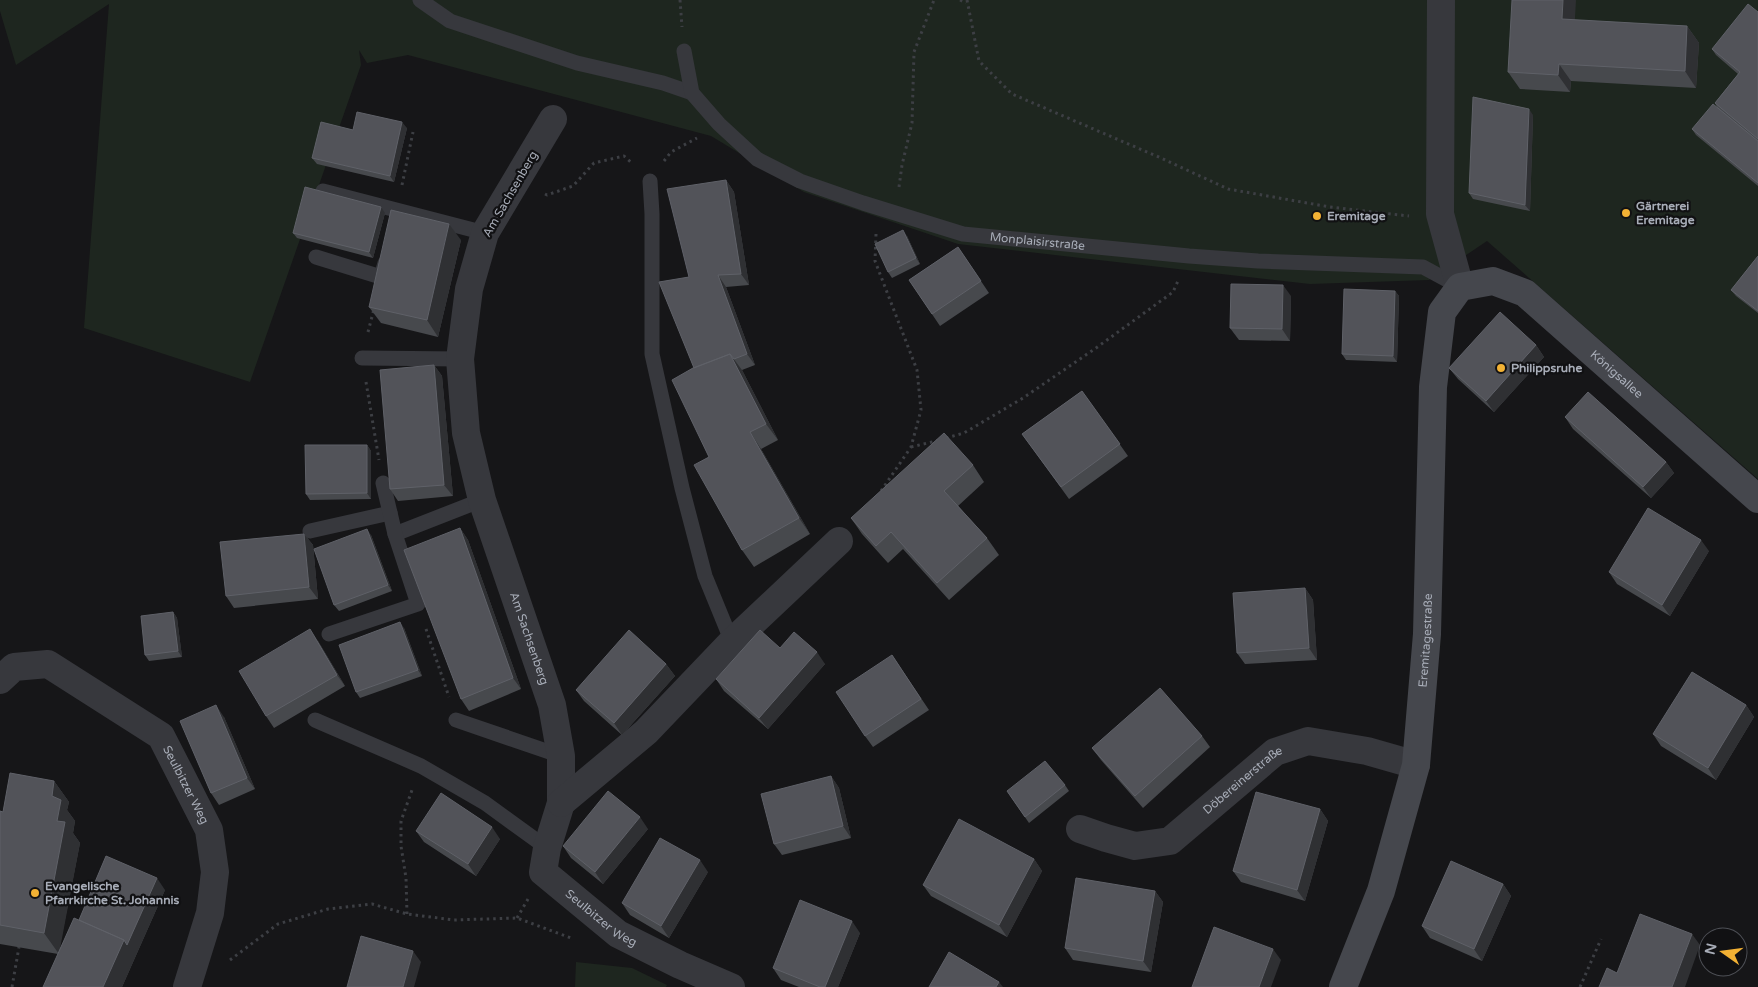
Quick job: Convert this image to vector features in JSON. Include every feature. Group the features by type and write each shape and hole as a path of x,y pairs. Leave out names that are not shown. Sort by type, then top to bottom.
{"street":[{"path":"1441,0 1440,214 1460,287"},
{"name":"Am Sachsenberg","path":"553,119 485,233 469,289 460,359 466,434 482,500 552,704 561,756 561,803"},
{"name":"Königsallee","path":"1460,287 1493,281 1525,293 1758,499"},
{"name":"Eremitagestraße","path":"1343,987 1381,891 1416,766 1427,634 1433,387 1442,312 1460,287"},
{"path":"561,803 646,732 732,642 839,542"},
{"name":"Seulbitzer Weg","path":"0,680 14,667 48,664 161,736 209,830 215,872 210,913 187,987"},
{"name":"Döbereinerstraße","path":"1080,829 1135,846 1170,841 1275,752 1308,741 1367,751 1416,766"},
{"name":"Seulbitzer Weg","path":"561,803 547,848 543,872 618,934 680,965 731,987"}],"lane":[{"path":"420,0 450,21 577,63 663,83 692,93 684,51"},
{"name":"Monplaisirstraße","path":"692,93 719,124 757,158 800,180 963,234 1258,261 1423,267 1460,287"},
{"path":"650,181 652,214 652,354 682,488 705,576 732,642"},
{"path":"323,191 396,215 485,233"},
{"path":"316,257 381,277 388,248"},
{"path":"362,358 460,359"},
{"path":"329,634 418,604 395,534 383,483"},
{"path":"395,534 482,500"},
{"path":"310,531 390,514"},
{"path":"315,720 421,766 486,803 547,848"},
{"path":"456,720 561,756"}],"path":[{"path":"877,497 911,447 921,410 918,370 875,261 876,229 889,211 902,165 912,123 914,52 934,0"},
{"path":"960,0 966,2 979,61 1012,94 1228,188 1330,207 1410,216 1440,214"},
{"path":"396,215 413,132"},
{"path":"650,181 671,152 695,139"},
{"path":"513,186 547,195 572,186 594,163 624,156"},
{"path":"911,447 964,433 1023,398 1173,292 1190,256"},
{"path":"418,604 456,720"},
{"path":"407,914 401,821 421,766"},
{"path":"227,963 278,924 328,909 372,904 407,914 454,920 517,918"},
{"path":"1580,987 1601,939"},
{"path":"12,987 20,947"}],"shaded area":[{"name":"Eremitage","path":"0,0 1758,0 1758,479 1487,241 1429,280 1310,284 958,244 804,192 711,136 408,55 367,63 359,50 361,65 250,382 84,328 109,4 16,65 0,11"},
{"path":"576,962 632,968 667,985 666,987 575,987"}],"building":[{"path":"1512,0 1563,0 1562,19 1687,26 1685,71 1559,64 1558,75 1508,72"},
{"path":"1748,4 1758,12 1758,139 1715,103 1740,72 1712,49"},
{"path":"1473,97 1529,109 1525,205 1469,193"},
{"path":"1713,104 1758,141 1758,183 1692,129"},
{"path":"357,112 402,122 390,176 312,158 321,122 353,130"},
{"path":"726,180 741,274 718,275 747,354 734,359 730,354 694,368 659,282 689,277 667,189"},
{"path":"305,187 381,207 369,252 293,233"},
{"path":"391,210 449,224 427,320 369,307"},
{"path":"903,230 916,258 888,272 875,244"},
{"path":"958,247 981,281 932,314 909,280"},
{"path":"1758,256 1758,311 1731,290"},
{"path":"1231,284 1283,285 1282,329 1230,328"},
{"path":"1344,289 1395,291 1393,356 1342,354"},
{"name":"Philippsruhe","path":"1500,312 1536,345 1486,401 1449,368"},
{"path":"730,354 766,424 750,432 799,518 742,550 694,465 709,457 672,380 693,368"},
{"path":"434,365 444,485 390,489 380,370"},
{"path":"1082,391 1120,444 1061,487 1022,434"},
{"path":"1588,392 1666,462 1643,487 1565,417"},
{"path":"944,433 973,465 944,491 987,538 937,583 891,532 876,546 851,518"},
{"path":"305,445 367,445 367,493 306,494"},
{"path":"1648,508 1701,540 1662,605 1609,572"},
{"path":"460,528 513,678 461,699 404,550"},
{"path":"367,529 388,585 334,605 314,549"},
{"path":"304,534 309,587 226,596 220,542"},
{"path":"1305,588 1309,648 1237,653 1233,593"},
{"path":"173,612 178,651 145,655 141,616"},
{"path":"400,622 418,670 356,692 339,645"},
{"path":"310,629 337,675 266,716 239,671"},
{"path":"629,630 666,664 614,723 576,690"},
{"path":"760,630 780,648 794,632 817,652 759,718 716,679"},
{"path":"892,655 921,699 865,736 836,692"},
{"path":"1692,672 1746,705 1708,768 1653,734"},
{"path":"1160,688 1202,736 1135,796 1092,748"},
{"path":"216,705 247,778 211,793 180,721"},
{"path":"1045,761 1065,785 1025,817 1007,791"},
{"name":"Evangelische Pfarrkirche St. Johannis","path":"10,773 54,781 52,796 61,800 57,821 65,822 44,933 0,925 0,811 3,812"},
{"path":"831,776 843,826 774,844 761,794"},
{"path":"608,791 640,817 595,872 563,846"},
{"path":"1256,792 1320,809 1297,890 1233,871"},
{"path":"441,793 492,827 468,864 416,831"},
{"path":"959,819 1034,859 999,925 923,885"},
{"path":"660,838 700,860 661,926 622,903"},
{"path":"106,856 157,878 127,945 124,940 79,920"},
{"path":"1451,861 1503,884 1474,949 1422,926"},
{"path":"1076,878 1155,891 1143,961 1065,948"},
{"path":"800,900 852,921 825,987 820,987 773,968"},
{"path":"1640,914 1692,934 1672,987 1599,987 1607,968 1617,973"},
{"path":"74,918 124,940 103,987 43,987"},
{"path":"1214,927 1273,949 1259,987 1192,987"},
{"path":"361,936 413,951 403,987 347,987"},
{"path":"949,952 999,982 996,987 929,987"}],"place":[{"name":"Gärtnerei Eremitage","path":"1626,213"},
{"name":"Eremitage","path":"1317,216"},
{"name":"Philippsruhe","path":"1501,368"},
{"name":"Evangelische Pfarrkirche St. Johannis","path":"35,893"}]}
